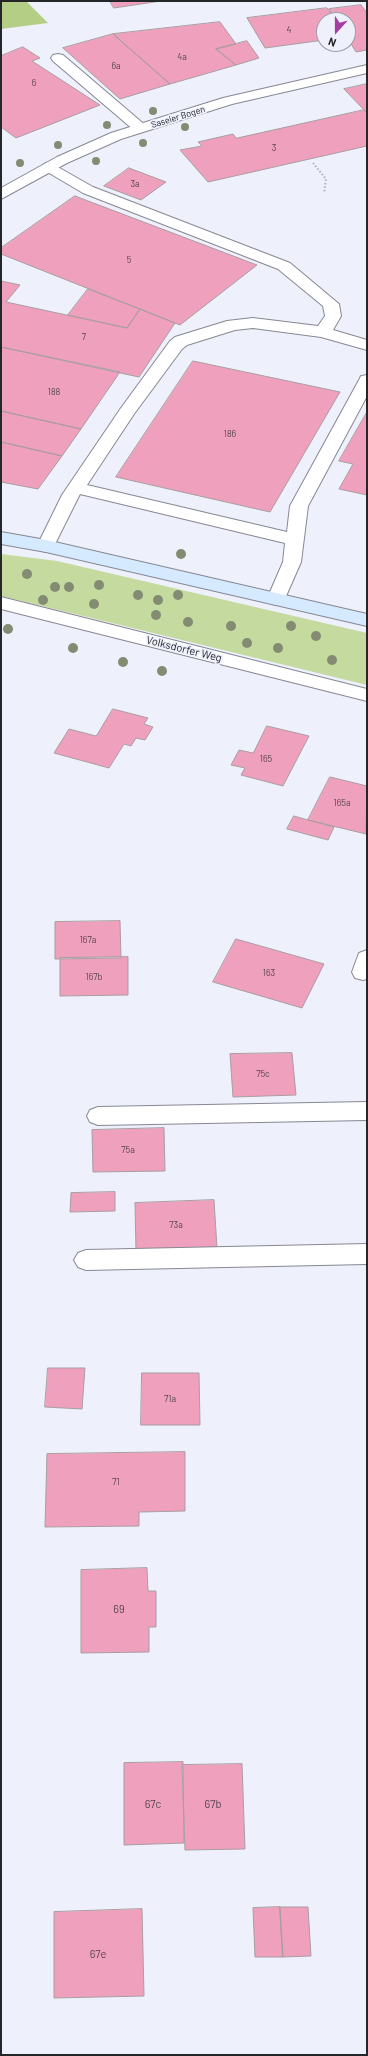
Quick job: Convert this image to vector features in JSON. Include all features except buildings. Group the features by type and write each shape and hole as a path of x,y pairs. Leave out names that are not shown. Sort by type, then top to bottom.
{"street":[{"path":"58,58 140,128"},
{"name":"Saseler Bogen","path":"1,194 49,167 116,136 228,102 367,69"},
{"path":"49,167 72,182 88,190 284,266 331,304 333,316 323,332"},
{"path":"46,546 76,488 127,412 176,345 181,341 234,325 253,323 323,332 367,345"},
{"path":"276,599 290,570 299,506 367,380"},
{"path":"76,488 295,540"},
{"path":"1,538 46,546 367,620"},
{"name":"Volksdorfer Weg","path":"1,603 367,694"},
{"path":"98,1116 367,1111"},
{"path":"86,1260 367,1254"}],"path":[{"path":"313,163 326,179 324,193"}],"green space":[{"path":"1,1 26,1 48,23 1,29"},
{"path":"1,554 57,561 367,633 367,685 1,596"}]}
